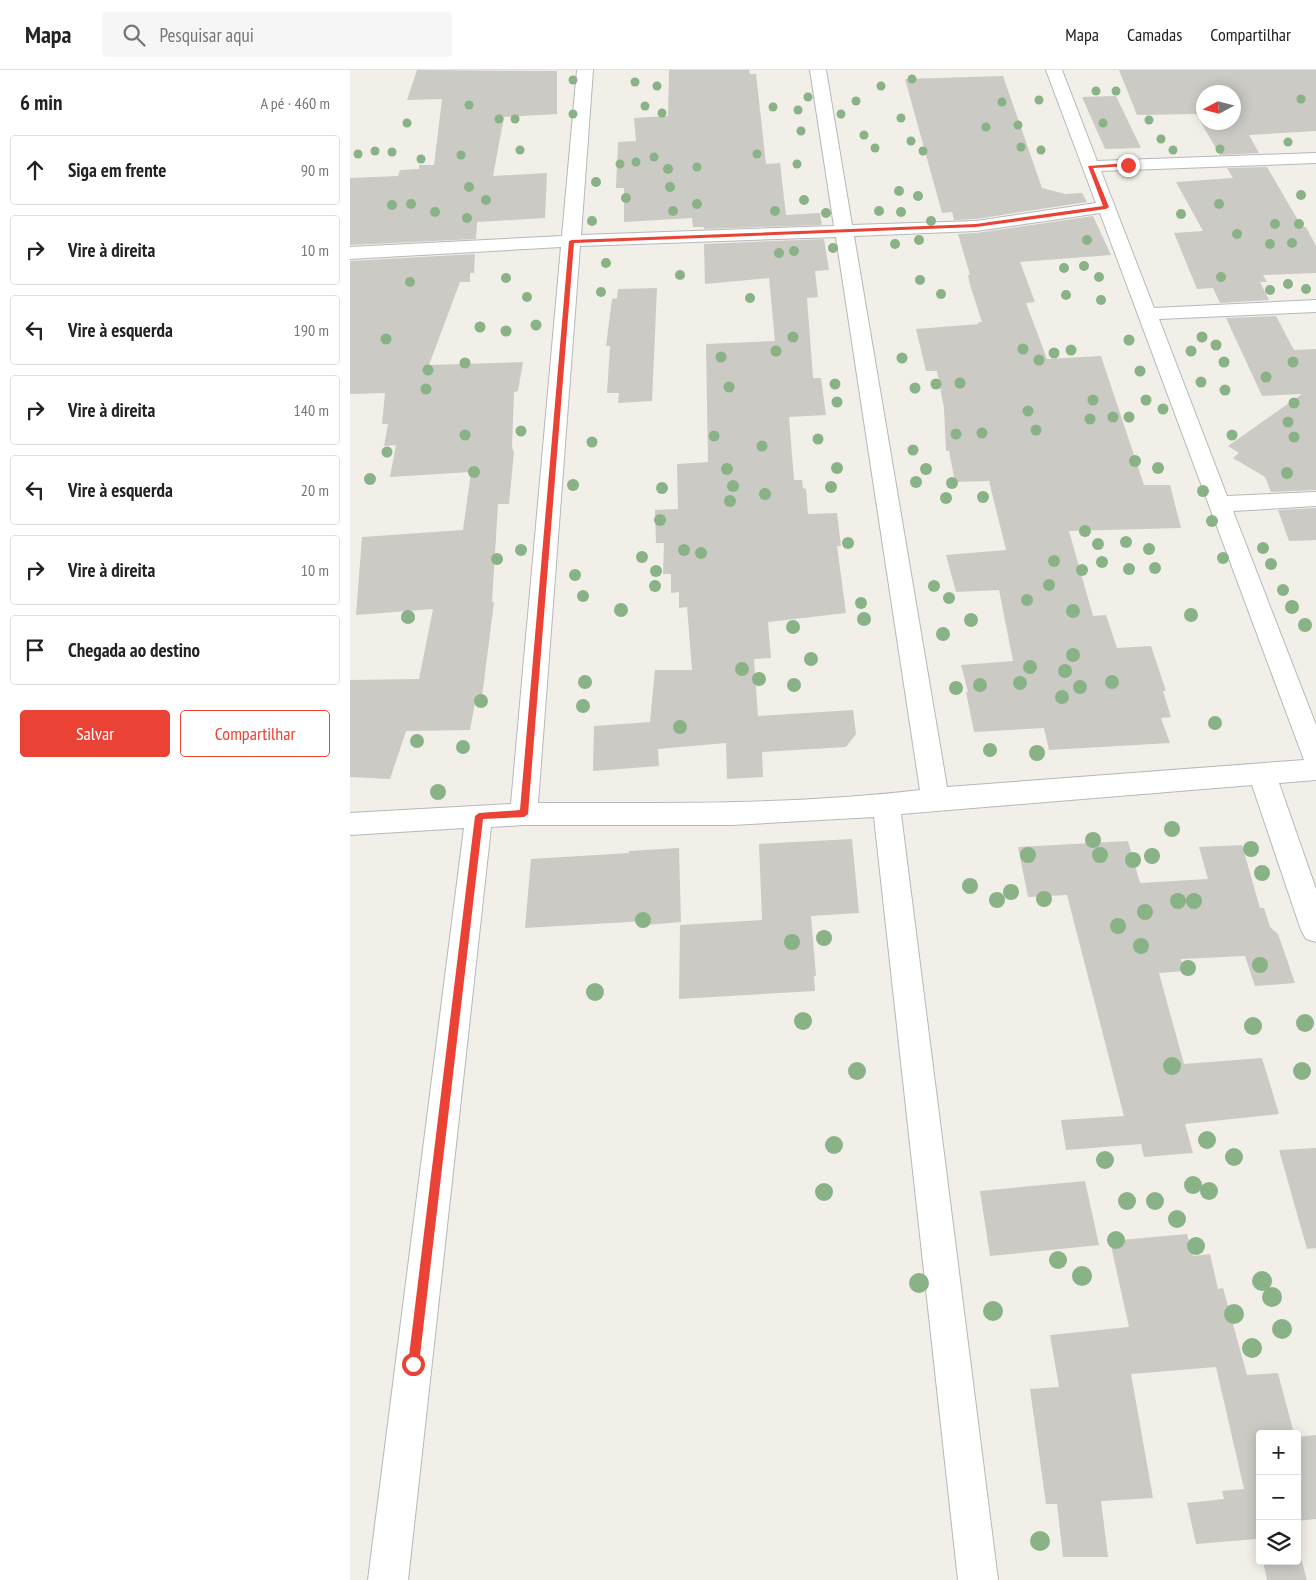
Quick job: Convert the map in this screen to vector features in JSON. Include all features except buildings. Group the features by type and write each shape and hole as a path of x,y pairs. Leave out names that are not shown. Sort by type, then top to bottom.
{"street":[{"path":"524,814 585,70"},
{"path":"818,70 934,799"},
{"path":"1054,70 1316,759"},
{"path":"1090,166 1316,158"},
{"path":"350,253 572,241 976,226 1106,207"},
{"path":"1146,314 1316,306"},
{"path":"1218,504 1316,499"},
{"path":"350,824 524,814 732,814 886,805 934,799 1316,770"},
{"path":"1262,774 1316,930"},
{"path":"886,805 978,1580"},
{"path":"388,1580 479,816"}],"route":[{"path":"413,1364 479,816 524,814 572,241 976,226 1106,207 1090,166 1128,165"}]}
